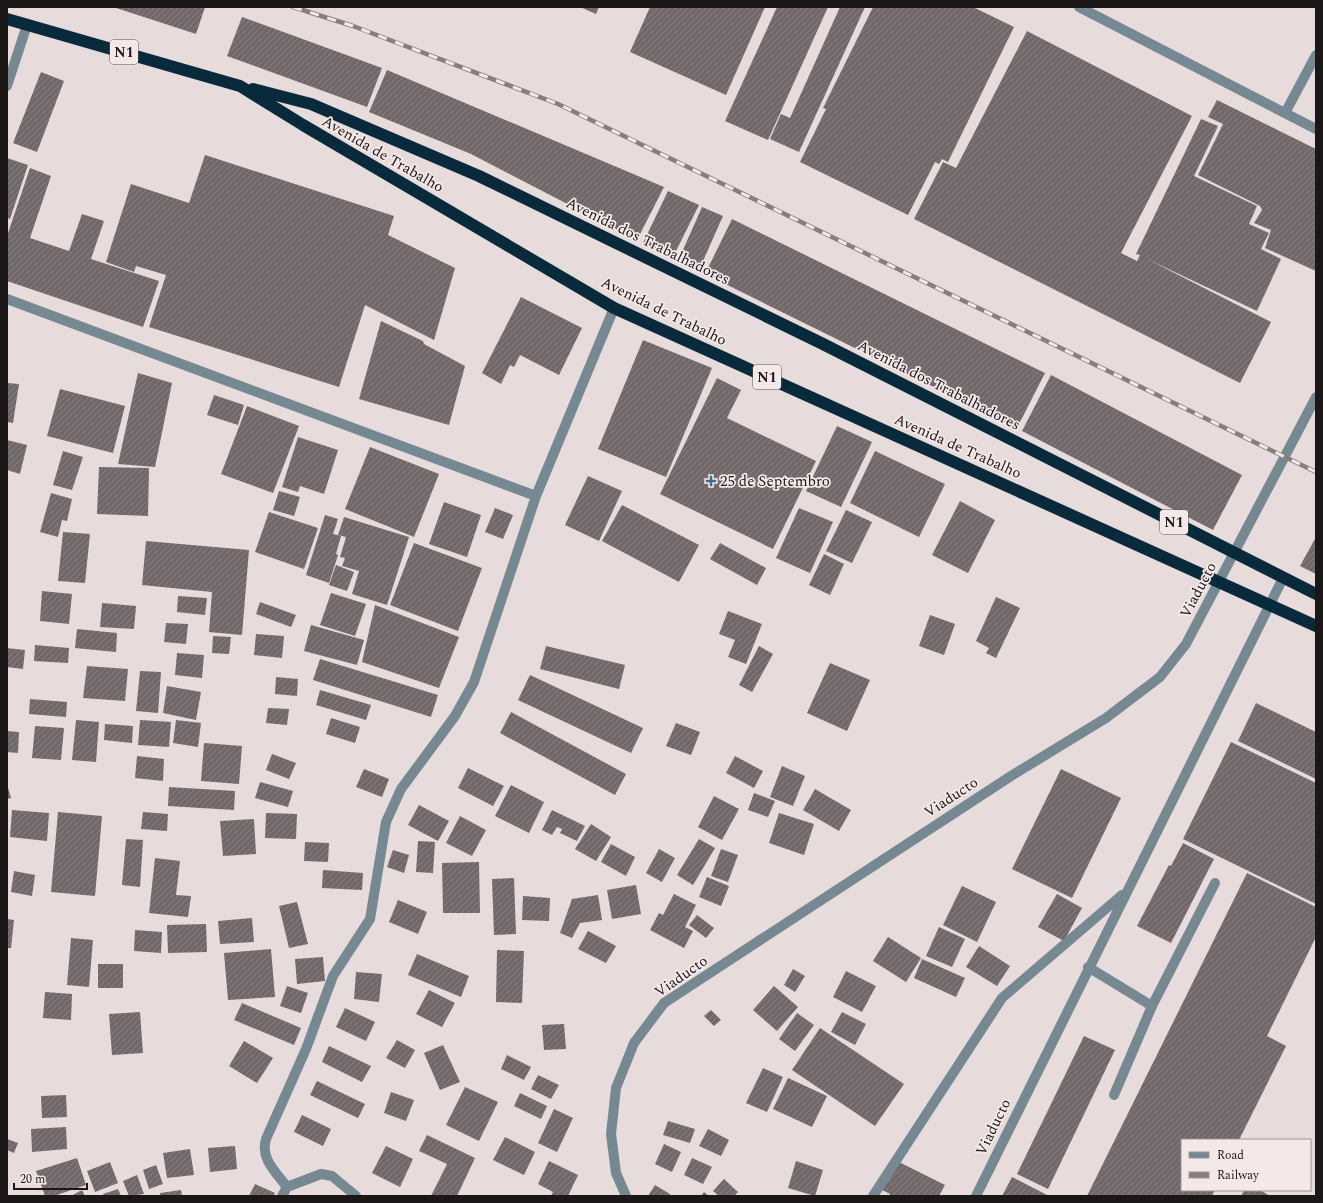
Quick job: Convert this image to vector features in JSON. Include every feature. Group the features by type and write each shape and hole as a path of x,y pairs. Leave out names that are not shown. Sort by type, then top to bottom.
{"highway":[{"name":"Avenida de Trabalho","path":"7,19 240,86 303,125 614,308 1316,626"},
{"name":"Avenida dos Trabalhadores","path":"240,86 311,104 479,176 822,344 1032,450"},
{"name":"Avenida de Trabalho","path":"1032,450 1316,594"}],"street":[{"path":"1079,7 1316,129"},
{"path":"7,86 27,25"},
{"path":"1285,113 1316,55"},
{"path":"7,298 536,496"},
{"path":"356,1196 339,1181 327,1174 321,1174 284,1192 267,1163 264,1153 266,1139 306,1049 333,976 370,919 386,822 401,789 455,716 474,682 536,496 614,308"},
{"name":"Viaducto","path":"626,1196 616,1173 612,1134 616,1088 634,1043 664,1003 1011,776 1106,718 1160,677 1186,644 1316,397"},
{"name":"Viaducto","path":"976,1196 1125,892 1283,578"},
{"path":"1114,1095 1152,1006 1215,883"},
{"path":"873,1196 1002,998 1125,892"},
{"path":"1088,967 1152,1006"}],"building":[{"path":"113,7 205,7 196,34"},
{"path":"580,7 599,7 596,14"},
{"path":"650,7 765,7 726,95 630,52"},
{"path":"777,7 828,7 768,140 725,121"},
{"path":"840,7 865,7 799,152 770,139 781,114 790,118"},
{"path":"873,7 973,7 1014,27 948,162 942,159 939,164 935,162 908,215 800,162 826,109 823,108"},
{"path":"242,17 382,68 367,107 227,56"},
{"path":"1027,31 1192,116 1121,253 1137,261 1140,255 1136,254 1201,119 1218,126 1194,176 1257,206 1249,224 1269,233 1261,249 1281,259 1257,311 1147,259 1271,322 1240,383 914,219 943,162 956,168"},
{"path":"387,70 664,187 637,240 471,154 369,112"},
{"path":"41,72 64,81 37,152 13,143"},
{"path":"1217,100 1316,149 1316,271 1265,248 1271,230 1254,223 1262,210 1260,206 1198,175 1223,124 1208,117"},
{"path":"205,155 394,216 388,235 455,268 434,340 365,305 339,387 149,327 166,275 136,266 134,272 106,262 131,184 189,203"},
{"path":"7,158 28,165 10,219 7,218"},
{"path":"30,168 51,176 30,238 69,251 82,214 104,221 91,259 159,281 143,327 7,281 7,236"},
{"path":"668,191 699,205 673,257 643,243"},
{"path":"702,207 723,216 699,270 678,261"},
{"path":"732,219 1045,373 1017,428 705,274"},
{"path":"521,297 582,328 559,375 520,355 514,367 510,365 501,384 482,373"},
{"path":"381,321 423,341 424,344 465,366 449,425 359,399"},
{"path":"643,340 712,368 666,477 598,449"},
{"path":"138,373 172,383 155,467 118,464"},
{"path":"1051,375 1242,475 1213,530 1022,431"},
{"path":"717,378 741,390 727,418 816,461 773,549 660,494"},
{"path":"7,383 19,384 13,423 7,422"},
{"path":"60,389 125,406 113,453 47,436"},
{"path":"214,395 244,405 238,425 207,415"},
{"path":"247,406 299,426 273,493 221,474"},
{"path":"837,426 872,442 841,507 806,491"},
{"path":"298,437 338,450 324,494 300,486 298,492 282,487"},
{"path":"7,440 27,445 20,474 7,470"},
{"path":"370,447 439,474 414,537 345,509"},
{"path":"63,451 83,457 72,490 53,485"},
{"path":"875,451 945,484 919,537 850,503"},
{"path":"99,467 149,468 148,516 97,514"},
{"path":"588,476 622,491 599,541 565,525"},
{"path":"279,491 300,497 294,516 273,510"},
{"path":"51,493 72,499 67,521 62,520 58,537 40,532"},
{"path":"960,501 995,520 968,573 932,555"},
{"path":"444,502 481,515 467,557 429,544"},
{"path":"622,505 699,545 679,582 602,541"},
{"path":"495,508 513,515 503,539 485,532"},
{"path":"799,508 833,522 810,573 776,558"},
{"path":"846,510 872,522 852,563 826,551"},
{"path":"269,512 318,528 304,569 255,552"},
{"path":"325,515 338,519 333,534 341,536 336,554 338,555 329,583 306,575"},
{"path":"344,517 409,537 387,605 352,594 359,571 342,566 345,558 340,557 346,537 338,535"},
{"path":"63,532 90,534 85,583 58,581"},
{"path":"1316,537 1316,574 1300,566"},
{"path":"146,541 249,550 242,635 209,632 212,592 142,585"},
{"path":"414,543 482,568 458,631 390,605"},
{"path":"720,543 766,568 757,585 710,559"},
{"path":"824,554 844,564 830,595 809,585"},
{"path":"336,565 354,572 347,591 329,585"},
{"path":"42,591 72,594 69,624 40,621"},
{"path":"331,593 366,604 355,636 320,625"},
{"path":"178,596 207,598 205,615 177,612"},
{"path":"996,597 1020,608 996,658 986,653 989,648 976,641"},
{"path":"260,602 296,615 291,627 256,614"},
{"path":"102,603 136,606 134,629 100,627"},
{"path":"375,605 459,637 439,688 362,662"},
{"path":"728,611 762,624 746,664 728,657 735,640 719,634"},
{"path":"930,615 955,624 944,655 919,646"},
{"path":"166,623 188,624 186,644 164,642"},
{"path":"311,625 364,640 357,665 304,651"},
{"path":"77,629 117,633 116,652 75,648"},
{"path":"256,634 284,636 282,658 254,655"},
{"path":"213,636 231,637 229,654 212,653"},
{"path":"35,645 69,648 68,663 34,661"},
{"path":"546,646 625,665 619,689 540,669"},
{"path":"759,646 773,654 752,692 739,685"},
{"path":"7,648 25,650 23,669 7,667"},
{"path":"177,653 204,655 202,678 175,675"},
{"path":"320,659 438,695 431,717 313,680"},
{"path":"830,663 870,680 847,731 807,713"},
{"path":"87,666 128,669 125,701 83,698"},
{"path":"140,671 161,672 158,713 136,711"},
{"path":"530,675 643,728 631,753 518,700"},
{"path":"276,677 298,679 297,696 275,694"},
{"path":"167,686 201,692 196,720 163,713"},
{"path":"320,690 371,705 366,720 316,705"},
{"path":"30,699 67,702 66,717 29,714"},
{"path":"1256,703 1316,732 1316,779 1238,741"},
{"path":"268,708 289,709 287,725 266,723"},
{"path":"511,712 626,774 615,795 500,733"},
{"path":"331,718 360,727 355,743 326,734"},
{"path":"76,720 99,722 96,762 72,760"},
{"path":"140,720 171,722 169,747 138,745"},
{"path":"176,720 201,723 198,747 173,743"},
{"path":"676,723 700,732 691,755 666,746"},
{"path":"105,724 133,726 132,743 104,740"},
{"path":"35,726 64,728 61,760 32,758"},
{"path":"7,731 19,732 18,753 7,752"},
{"path":"1231,742 1316,783 1316,904 1183,839"},
{"path":"204,743 242,746 239,784 201,781"},
{"path":"272,754 296,763 289,779 266,770"},
{"path":"137,756 164,759 163,781 135,778"},
{"path":"735,756 763,771 754,788 726,773"},
{"path":"782,766 805,776 793,806 770,797"},
{"path":"468,768 504,786 493,806 458,788"},
{"path":"364,769 389,779 382,797 356,787"},
{"path":"1061,769 1121,798 1072,898 1012,869"},
{"path":"260,782 293,791 288,807 255,798"},
{"path":"7,784 11,798 7,799"},
{"path":"511,785 544,802 529,833 495,816"},
{"path":"169,787 235,791 234,810 168,806"},
{"path":"815,789 851,810 839,831 803,810"},
{"path":"754,793 775,801 768,817 748,810"},
{"path":"714,796 739,809 722,840 698,827"},
{"path":"419,805 449,821 438,841 408,825"},
{"path":"12,810 49,813 47,841 10,837"},
{"path":"552,810 585,826 577,841 560,833 562,829 557,827 552,835 542,830"},
{"path":"58,812 102,816 95,896 51,892"},
{"path":"143,812 168,814 167,831 141,829"},
{"path":"266,813 297,814 296,839 265,838"},
{"path":"779,813 814,824 804,855 769,843"},
{"path":"460,816 486,830 472,856 446,843"},
{"path":"254,819 256,854 223,856 220,821"},
{"path":"591,824 611,837 596,861 575,849"},
{"path":"126,839 143,840 140,887 122,885"},
{"path":"699,839 715,848 693,885 677,875"},
{"path":"418,841 435,842 433,873 416,872"},
{"path":"305,842 329,843 328,862 304,861"},
{"path":"1183,843 1214,859 1171,943 1137,926 1169,865 1171,866"},
{"path":"611,844 635,857 626,876 601,862"},
{"path":"659,849 675,858 662,882 646,873"},
{"path":"721,849 738,855 728,882 711,876"},
{"path":"393,850 409,855 404,873 387,867"},
{"path":"155,858 180,861 176,895 191,896 188,917 149,913"},
{"path":"479,862 480,913 443,913 442,863"},
{"path":"323,870 363,873 362,890 322,888"},
{"path":"14,871 35,875 32,896 11,892"},
{"path":"1247,873 1316,907 1316,937 1267,1036 1286,1046 1240,1139 1181,1139 1181,1191 1214,1191 1212,1196 1087,1196"},
{"path":"707,877 729,886 721,906 699,897"},
{"path":"514,878 516,934 494,935 492,879"},
{"path":"636,885 641,914 612,919 607,890"},
{"path":"962,886 996,902 977,942 943,925"},
{"path":"674,894 696,905 685,927 693,931 684,948 650,930 659,913 663,915"},
{"path":"1057,894 1082,908 1064,941 1038,927"},
{"path":"598,895 602,920 580,923 572,938 560,933 572,899"},
{"path":"523,896 550,898 549,921 522,920"},
{"path":"398,900 427,912 418,934 389,922"},
{"path":"297,902 308,944 289,948 279,906"},
{"path":"697,915 714,928 706,938 689,925"},
{"path":"252,918 254,942 220,944 218,921"},
{"path":"7,919 14,920 11,948 7,948"},
{"path":"206,924 207,952 168,953 167,925"},
{"path":"939,927 965,939 952,967 926,956"},
{"path":"135,930 162,932 161,953 134,951"},
{"path":"588,931 616,946 606,963 578,949"},
{"path":"888,937 921,958 906,982 873,961"},
{"path":"71,938 93,940 89,987 67,985"},
{"path":"979,946 1010,966 997,986 966,967"},
{"path":"271,949 275,997 228,1000 224,953"},
{"path":"497,950 524,951 522,1003 496,1002"},
{"path":"417,954 469,976 461,997 408,975"},
{"path":"323,957 325,981 297,984 295,959"},
{"path":"922,959 965,978 956,997 914,978"},
{"path":"98,964 123,964 123,988 98,988"},
{"path":"793,969 805,976 795,992 784,985"},
{"path":"846,971 876,986 862,1012 833,997"},
{"path":"356,972 382,974 379,1002 354,999"},
{"path":"287,986 308,993 301,1013 280,1006"},
{"path":"774,986 798,1007 777,1031 753,1010"},
{"path":"429,990 455,1003 442,1027 416,1014"},
{"path":"45,992 72,994 71,1020 43,1018"},
{"path":"242,1003 301,1028 294,1045 234,1020"},
{"path":"345,1008 375,1022 366,1041 336,1027"},
{"path":"711,1010 721,1020 714,1026 704,1016"},
{"path":"140,1012 143,1053 112,1055 109,1014"},
{"path":"842,1012 866,1024 855,1045 831,1032"},
{"path":"797,1013 814,1025 795,1051 779,1039"},
{"path":"564,1024 566,1049 544,1050 542,1025"},
{"path":"820,1028 904,1084 875,1126 792,1070"},
{"path":"1084,1036 1115,1050 1048,1189 1017,1174"},
{"path":"397,1040 415,1050 405,1068 386,1058"},
{"path":"244,1041 273,1058 257,1083 229,1066"},
{"path":"443,1045 460,1082 440,1090 424,1053"},
{"path":"329,1046 371,1066 362,1082 322,1062"},
{"path":"507,1055 531,1067 524,1080 501,1069"},
{"path":"763,1068 783,1077 767,1112 746,1103"},
{"path":"538,1075 559,1085 551,1099 531,1089"},
{"path":"788,1078 827,1096 812,1127 773,1109"},
{"path":"317,1081 365,1104 358,1118 310,1095"},
{"path":"465,1087 498,1102 479,1141 446,1125"},
{"path":"391,1092 414,1100 406,1121 384,1113"},
{"path":"520,1093 547,1106 541,1119 514,1106"},
{"path":"66,1095 67,1117 42,1118 41,1096"},
{"path":"554,1109 573,1118 557,1152 538,1143"},
{"path":"302,1115 331,1129 323,1146 294,1132"},
{"path":"668,1121 695,1129 690,1143 663,1135"},
{"path":"66,1127 67,1149 32,1152 31,1129"},
{"path":"708,1129 729,1140 721,1156 699,1146"},
{"path":"427,1135 475,1158 457,1196 431,1196 447,1164 419,1151"},
{"path":"505,1137 535,1152 524,1175 493,1160"},
{"path":"7,1139 18,1143 14,1153 7,1150"},
{"path":"664,1144 681,1152 672,1172 655,1164"},
{"path":"235,1146 237,1169 210,1172 208,1148"},
{"path":"386,1146 413,1159 400,1187 372,1173"},
{"path":"190,1149 194,1175 167,1178 163,1153"},
{"path":"77,1158 86,1185 54,1196 45,1196 36,1171"},
{"path":"692,1158 712,1167 703,1184 684,1175"},
{"path":"549,1161 578,1175 568,1196 551,1196 553,1192 538,1184"},
{"path":"796,1161 823,1170 815,1196 788,1188"},
{"path":"897,1161 945,1185 939,1196 890,1196 890,1194 882,1190"},
{"path":"110,1162 118,1183 95,1192 87,1171"},
{"path":"156,1165 163,1184 149,1189 143,1170"},
{"path":"137,1175 144,1194 129,1196 123,1181"},
{"path":"1012,1177 1049,1196 1002,1196"},
{"path":"724,1179 738,1192 734,1196 719,1196 713,1191"},
{"path":"255,1184 275,1193 273,1196 249,1196"},
{"path":"655,1185 670,1194 669,1196 648,1196"},
{"path":"118,1189 121,1196 104,1196 103,1194"},
{"path":"82,1190 85,1196 71,1196"},
{"path":"181,1190 182,1196 160,1196 160,1193"},
{"path":"1244,1191 1262,1191 1270,1196 1241,1196"},
{"path":"704,1192 709,1196 701,1196"}],"railway":[{"path":"293,7 353,26 558,104 1316,472"}],"place":[{"name":"25 de Septembro","path":"711,481"}]}
